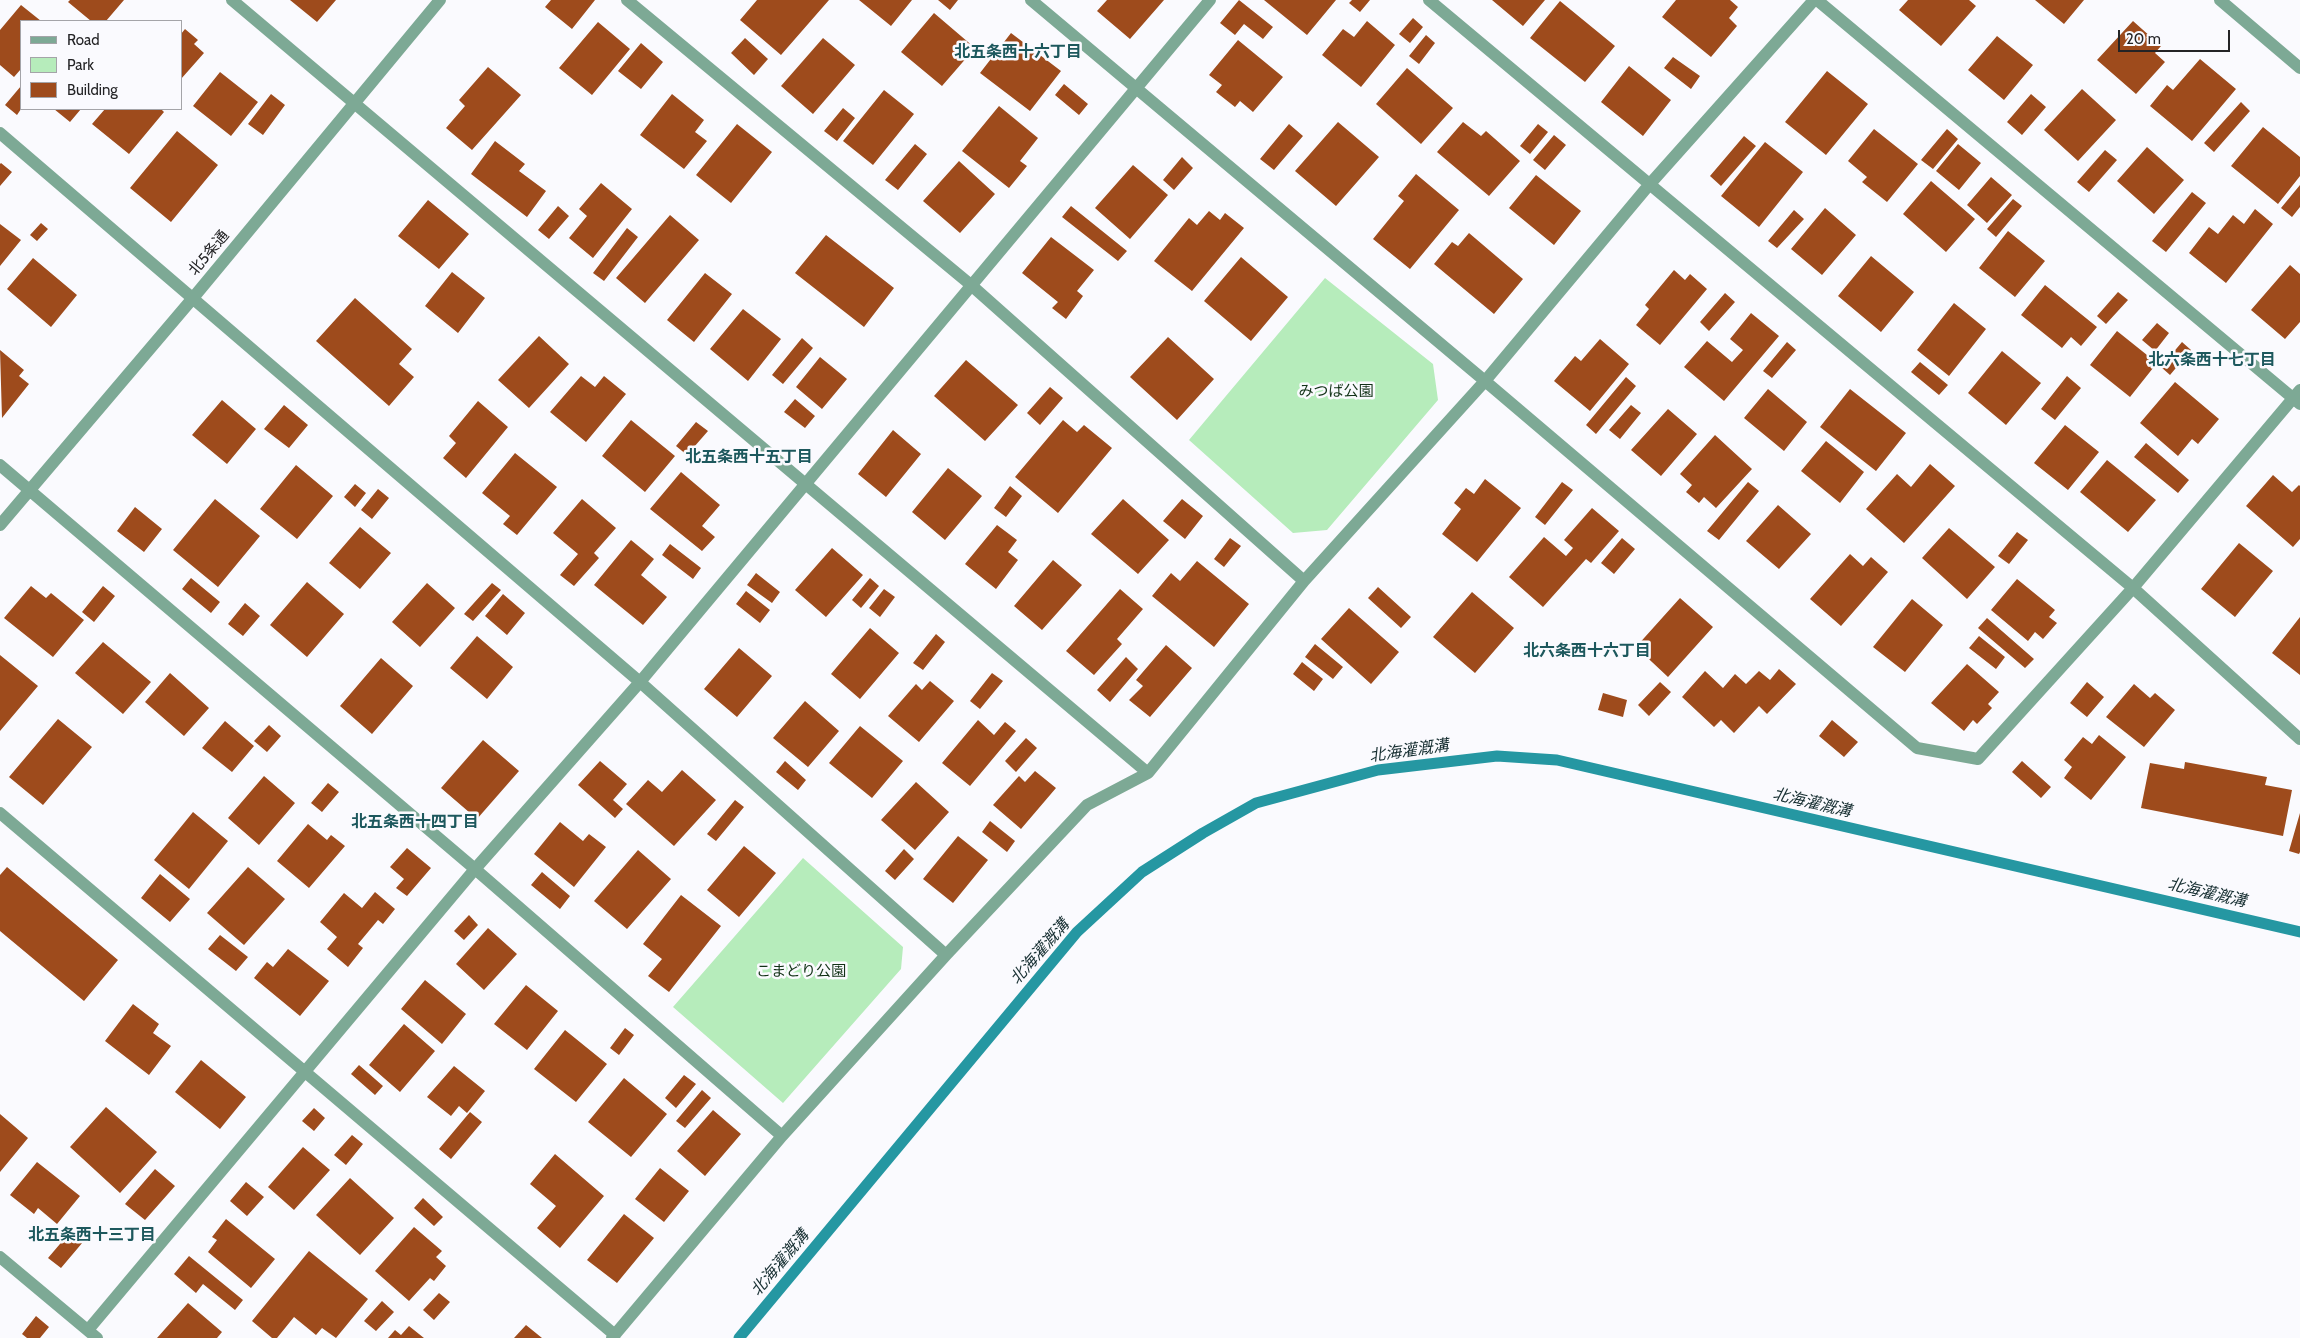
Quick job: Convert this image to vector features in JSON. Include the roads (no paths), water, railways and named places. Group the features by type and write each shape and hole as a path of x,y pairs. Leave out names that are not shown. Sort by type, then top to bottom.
{"street":[{"path":"232,0 1148,773"},
{"name":"北5条通","path":"0,525 193,298 440,0"},
{"path":"627,0 971,285 1304,581"},
{"path":"0,813 614,1336 782,1136 946,955 1086,805 1148,773 1304,581 1486,381 1649,185 1815,0 2298,398 2133,588 1978,759 1918,748 1486,381 1031,0"},
{"path":"0,1257 92,1334 475,869 640,682 1210,0"},
{"path":"1428,0 2133,588 2300,739"},
{"path":"2220,0 2300,68"},
{"path":"0,133 640,682 946,955"},
{"path":"0,465 475,869 782,1136"}],"waterway":[{"name":"北海灌漑溝","path":"739,1338 1077,932 1142,872 1203,833 1256,803 1378,770 1497,756 1557,760 2300,932"}],"district":[{"name":"北五条西十六丁目","path":"1018,52"},
{"name":"北六条西十七丁目","path":"2212,360"},
{"name":"北五条西十五丁目","path":"749,457"},
{"name":"北六条西十六丁目","path":"1587,651"},
{"name":"北五条西十四丁目","path":"415,822"},
{"name":"北五条西十三丁目","path":"92,1235"}],"park label":[{"name":"みつば公園","path":"1336,392"},
{"name":"こまどり公園","path":"801,972"}]}
